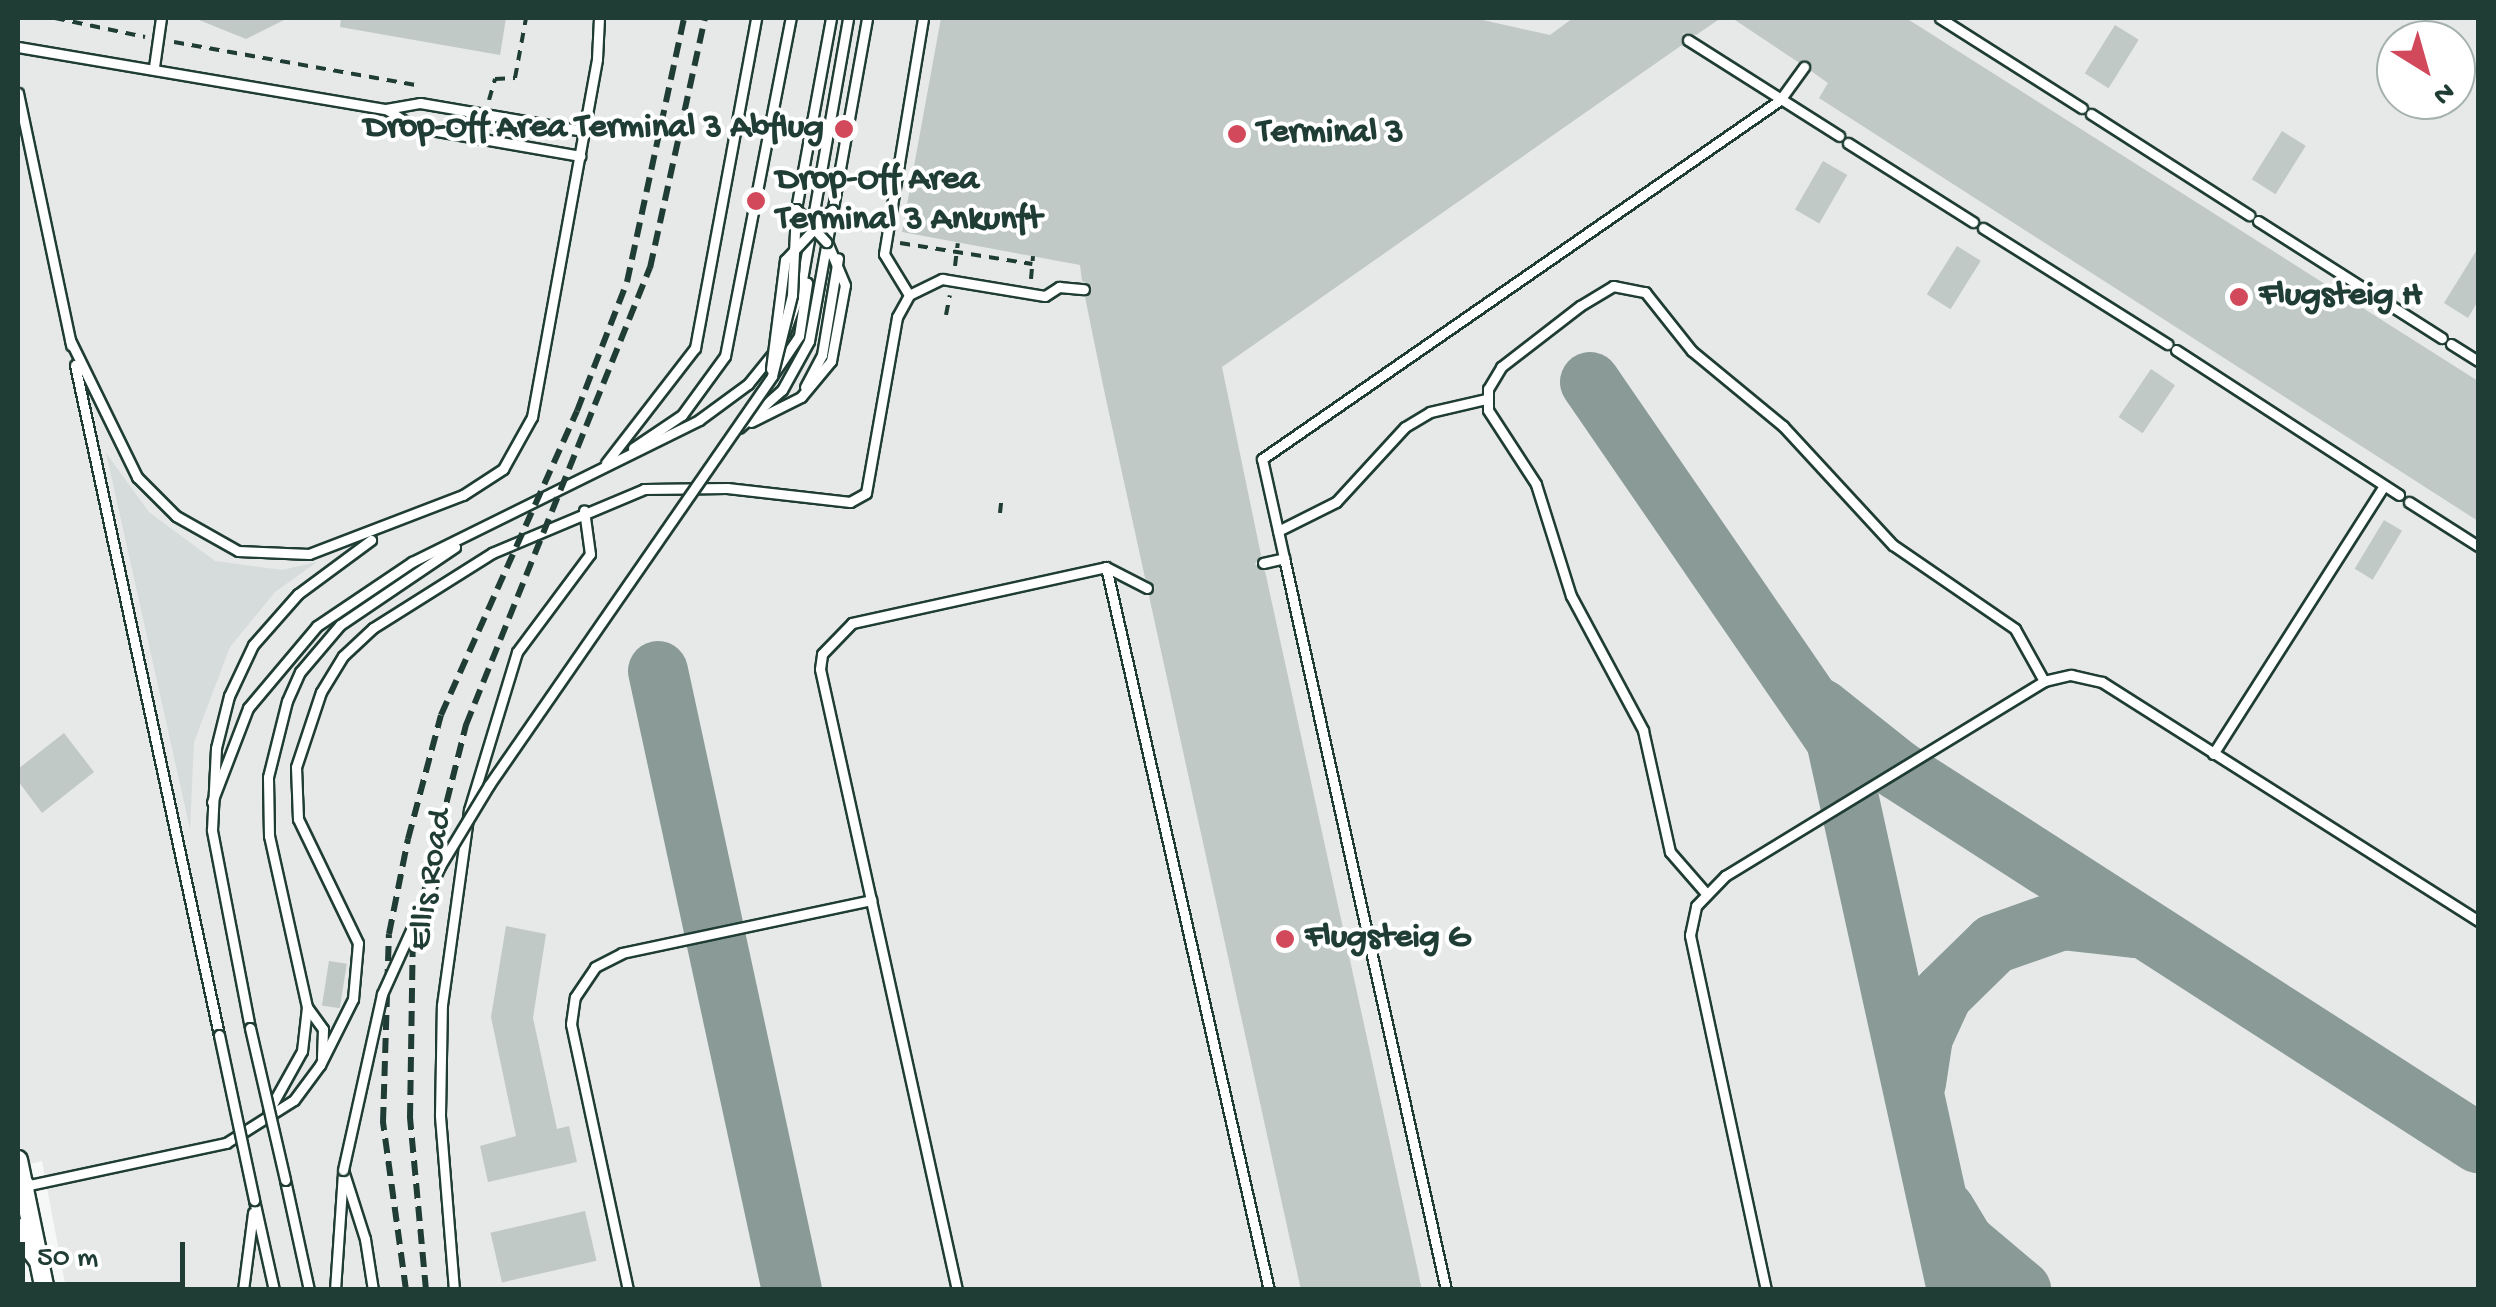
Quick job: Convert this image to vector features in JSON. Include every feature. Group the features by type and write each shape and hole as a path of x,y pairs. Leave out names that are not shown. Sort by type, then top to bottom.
{"street":[{"path":"18,1160 20,1186 46,1290"},
{"path":"18,1230 39,1258"}],"lane":[{"path":"154,67 161,18"},
{"path":"309,1290 250,1028 212,802 230,696 253,645 324,570 503,468 527,433 580,156 599,18"},
{"path":"601,468 695,348 756,18"},
{"path":"601,468 682,415 724,356 792,18"},
{"path":"772,376 774,320 795,244 796,209 830,18"},
{"path":"212,802 248,708 304,638 399,571 730,398 768,362 788,327 800,290 848,18"},
{"path":"739,428 782,390 809,341 867,18"},
{"path":"909,295 884,254 923,18"},
{"path":"1940,18 2475,359 2478,345"},
{"path":"1688,40 2478,546"},
{"path":"18,46 386,109 420,102 584,131"},
{"path":"1446,1290 1262,459 1780,100 1804,66"},
{"path":"18,98 274,1290"},
{"path":"386,109 414,127 580,156"},
{"path":"739,428 810,390 832,361 845,295 838,258 796,209"},
{"path":"795,244 832,210"},
{"path":"782,390 798,336 814,228"},
{"path":"20,1186 205,1149 258,1126 294,1100 320,1066 341,1031 359,965 350,916 306,839 294,796 303,736 320,692 343,656 373,628 492,553 584,510 644,488 727,488 838,504 866,493 898,317 909,295 942,279 1045,296 1059,288 1084,290"},
{"path":"1486,399 1500,368 1536,336 1613,286 1637,287 1704,364 1783,426 1893,546 2015,629 2044,681"},
{"path":"335,1290 343,1170 382,994 440,866 489,785 739,428 798,336"},
{"path":"70,340 137,477 201,534 238,550 308,554 413,518"},
{"path":"1278,531 1319,516 1406,426 1430,412 1486,399"},
{"path":"1486,399 1542,497 1571,596 1644,730 1670,852 1704,891"},
{"path":"2213,754 2384,486"},
{"name":"Ellis Road","path":"454,1290 440,1063 460,861 485,740 517,652 590,554 584,510"},
{"path":"258,1126 302,1051 307,1006 269,836 268,777 287,701 300,672 340,624 492,523"},
{"path":"1263,562 1284,558"},
{"path":"1106,566 1269,1290"},
{"path":"956,1290 820,669 830,639 852,623 1106,566 1147,588"},
{"path":"1766,1290 1690,935 1704,891 2044,681 2070,676 2102,682 2478,921"},
{"path":"628,1290 571,1024 575,997 594,966 622,953 870,900"},
{"path":"307,1006 323,1029 320,1066"},
{"path":"343,1170 373,1290"},
{"path":"243,1290 254,1200"}],"path":[{"path":"474,97 490,100 495,78 515,78 526,18"},
{"path":"56,22 424,87"},
{"path":"884,254 902,241 1032,264"},
{"path":"1000,513 1002,495"}],"shaded area":[{"path":"18,18 2478,18 2478,1289 66,1289 42,1161 18,1167"},
{"path":"106,453 149,512 215,561 282,570 317,562 275,592 230,647 194,742 190,829"}],"building":[{"path":"194,18 242,19 288,18 246,39"},
{"path":"341,18 506,18 500,55 340,27"},
{"name":"Terminal 3","path":"941,18 1474,18 1550,35 1573,18 1721,18 1696,35 1683,33 1682,45 1222,367 1261,555 1255,564 1265,571 1422,1290 1301,1290 1149,596 1155,587 1145,578 1104,390 1085,297 1092,286 1082,281 1080,265 902,232"},
{"name":"Flugsteig H","path":"1732,18 1906,18 2478,381 2478,521 1819,98 1828,83 1811,71 1810,61 1798,62"},
{"path":"2115,25 2139,40 2109,88 2085,73"},
{"path":"2282,131 2306,146 2276,194 2252,179"},
{"path":"1823,161 1847,175 1819,223 1795,209"},
{"path":"1957,246 1981,261 1951,309 1927,294"},
{"path":"2478,248 2478,301 2468,318 2444,303"},
{"path":"2151,369 2175,385 2143,433 2119,417"},
{"path":"2384,520 2402,531 2373,580 2355,569"},
{"path":"64,733 94,772 42,813 18,781 18,769"},
{"path":"506,926 546,934 533,1018 557,1129 569,1126 577,1162 488,1182 480,1146 516,1136 491,1017"},
{"path":"329,961 347,964 340,1008 322,1005"},
{"path":"585,1211 596,1261 502,1283 490,1233"}],"taxiway":[{"path":"1590,382 1836,740 1957,1290"},
{"path":"658,671 792,1290"},
{"path":"1820,708 1898,770 2478,1143"},
{"path":"1916,1083 1923,1037 1943,994 1994,944 2062,920 2135,928"},
{"path":"1945,1210 1964,1242 2021,1290"}],"railway":[{"path":"406,1290 383,1122 389,934 408,839 441,715 577,411 627,282 684,18"},
{"path":"426,1290 410,1118 413,936 466,725 650,268 705,18"}],"place":[{"name":"Drop-Off Area Terminal 3 Abflug","path":"844,129"},
{"name":"Terminal 3","path":"1237,134"},
{"name":"Drop-Off Area Terminal 3 Ankunft","path":"756,201"},
{"name":"Flugsteig H","path":"2239,297"},
{"name":"Flugsteig G","path":"1285,939"}]}
